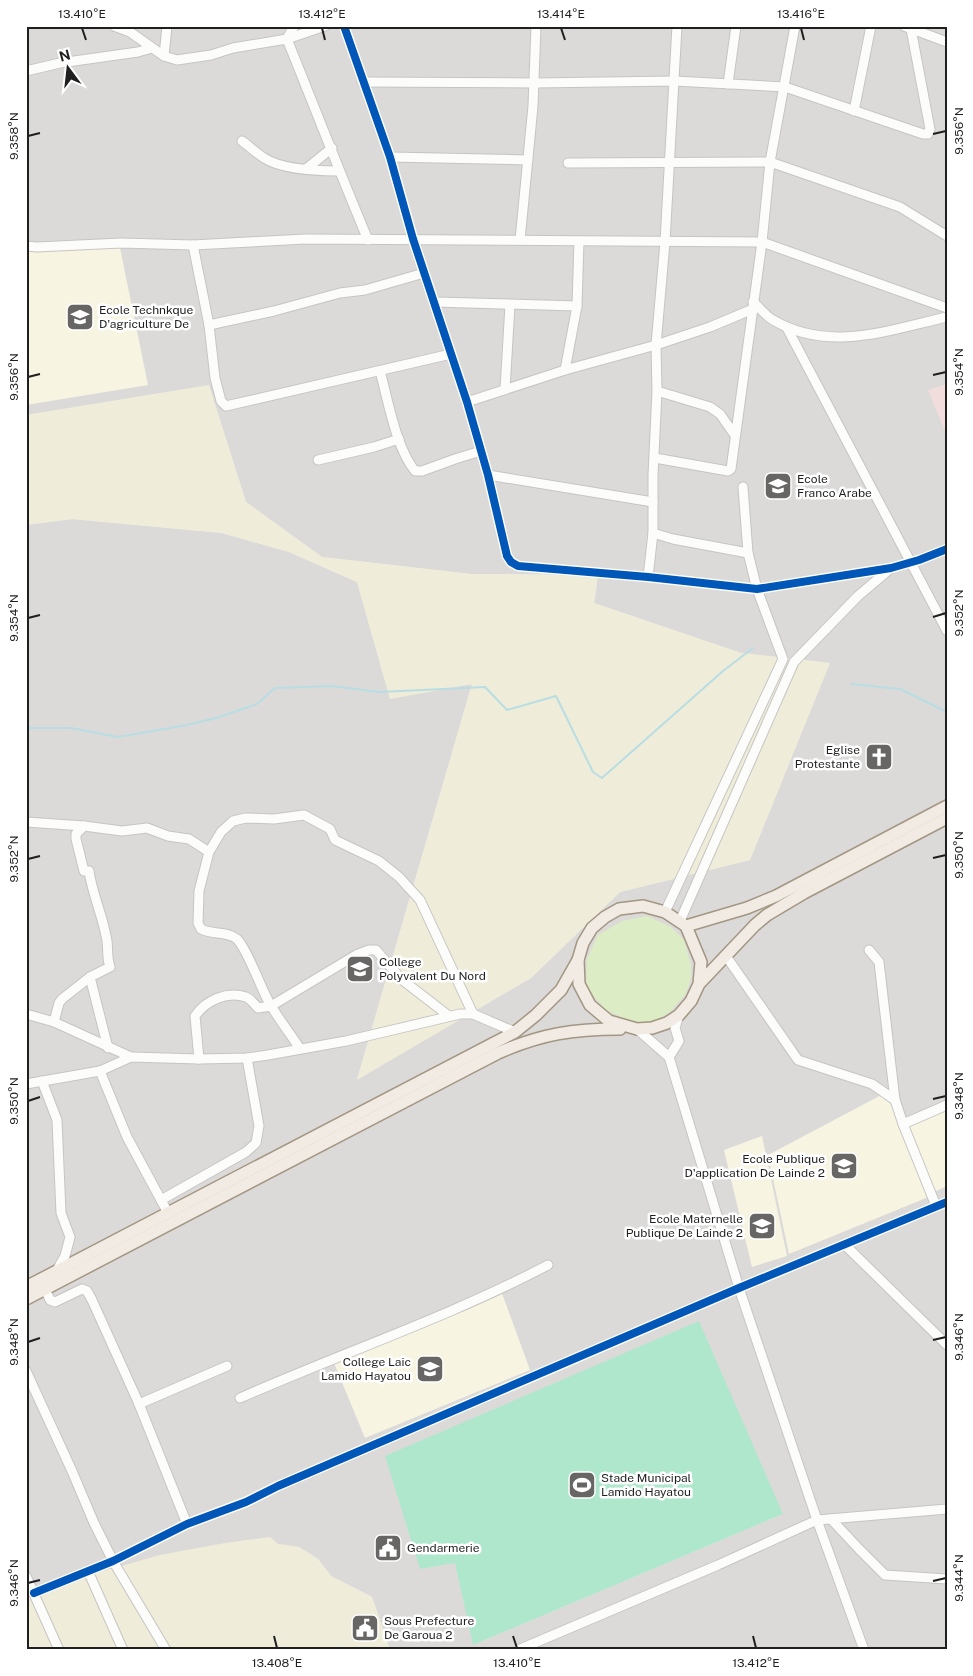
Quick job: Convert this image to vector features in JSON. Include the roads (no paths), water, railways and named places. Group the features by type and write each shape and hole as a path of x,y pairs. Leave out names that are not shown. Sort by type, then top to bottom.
{"main road":[{"path":"683,924 748,908 776,896 947,806"},
{"path":"699,984 755,925 780,907 947,818"},
{"path":"26,1287 515,1032 536,1015 561,990 578,960 587,936 592,928 604,917 619,910 642,906 665,912 683,924 701,962 699,984 692,1001 679,1015 667,1023 660,1026 634,1029 572,1030 522,1042 26,1299"},
{"path":"578,960 579,984 590,1006 608,1021 634,1029"}],"street":[{"path":"114,26 130,32 164,56 177,60 287,39 325,26"},
{"path":"164,56 167,26"},
{"path":"287,39 294,26"},
{"path":"344,26 362,82 390,157 413,239 467,402 488,475 504,544 511,562 518,566 648,577 757,589 891,568 911,563 947,549"},
{"path":"520,240 535,83 536,26"},
{"path":"648,577 655,458 656,345 665,242 677,26"},
{"path":"728,84 736,26"},
{"path":"655,458 728,471 732,464 734,434 762,242 770,162 795,26"},
{"path":"854,111 871,26"},
{"path":"362,82 535,83 674,81 784,88 923,134 928,134 930,129 907,28"},
{"path":"907,28 947,42"},
{"path":"287,39 368,240"},
{"path":"26,71 60,63 138,52 152,48"},
{"path":"242,141 274,163 306,169 339,171"},
{"path":"306,169 332,148"},
{"path":"390,157 528,160"},
{"path":"568,162 770,162 900,207 947,236"},
{"path":"26,246 121,243 193,245 305,239 762,242 947,308"},
{"path":"565,370 577,306 579,241"},
{"path":"193,245 209,325 215,378 221,401 226,406 451,354"},
{"path":"209,325 274,311 340,293 365,290 424,273"},
{"path":"434,302 577,306"},
{"path":"505,389 510,305"},
{"path":"467,402 565,370 656,345 710,327 753,306 762,309 770,319 787,328 816,336 849,337 873,335 947,317"},
{"path":"787,328 947,631"},
{"path":"380,370 399,439 408,462 415,471 422,471 481,451"},
{"path":"657,391 710,407 720,414 734,434"},
{"path":"318,460 374,448 399,439"},
{"path":"488,475 653,502"},
{"path":"665,912 784,659 757,589 748,554 743,487"},
{"path":"652,533 748,554"},
{"path":"683,924 794,662 858,596 891,568"},
{"path":"300,1049 271,1006 245,951 237,940 226,934 201,930 198,923 199,891 209,852 221,832 233,821 246,818 274,819 304,815 330,829 335,840 379,861 399,877 420,900 473,1014"},
{"path":"26,822 122,831 147,828 168,836 189,839 209,852"},
{"path":"54,1022 59,1003 62,999 90,977 110,967 107,958 107,937 89,870 84,871 76,839 76,834 84,826"},
{"path":"199,1059 195,1016 202,1007 217,998 225,996 247,997 258,1008 271,1006 356,955 369,950 376,950 401,979 449,1016"},
{"path":"34,1593 113,1561 187,1524 246,1502 278,1486 738,1288 944,1203 903,1124 895,1100 879,962 869,950"},
{"path":"726,956 798,1060 872,1084 895,1100"},
{"path":"90,977 108,1048"},
{"path":"26,1014 54,1022 131,1057 247,1058 346,1041 449,1016 473,1014 515,1032"},
{"path":"669,1057 679,1041 675,1028 679,1015"},
{"path":"634,1029 669,1057 738,1288 817,1520 864,1650"},
{"path":"26,1084 100,1071 131,1057"},
{"path":"161,1200 246,1152 256,1143 259,1126 247,1058"},
{"path":"100,1071 128,1137 168,1214"},
{"path":"42,1081 57,1120 61,1213 70,1237 65,1256 56,1272"},
{"path":"903,1124 947,1105"},
{"path":"844,1244 947,1346"},
{"path":"240,1398 302,1370 455,1310 548,1265"},
{"path":"45,1289 50,1300 55,1302 82,1289 87,1291 139,1404 187,1524"},
{"path":"139,1404 227,1366"},
{"path":"26,1371 113,1561 166,1650"},
{"path":"518,1650 718,1566 817,1520 947,1509"},
{"path":"831,1519 885,1575 947,1578"},
{"path":"88,1572 123,1650"},
{"path":"26,1576 59,1650"}],"waterway":[{"path":"26,728 71,728 118,737 216,718 257,704 275,688 332,686 380,692 485,687 507,710 556,696 593,772 602,778 723,671 753,648"},
{"path":"851,684 900,689 947,712"}],"place":[{"name":"Ecole Technkque D'agriculture De","path":"80,317"},
{"name":"Ecole Franco Arabe","path":"778,486"},
{"name":"Eglise Protestante","path":"879,757"},
{"name":"College Polyvalent Du Nord","path":"360,969"},
{"name":"Ecole Publique D'application De Lainde 2","path":"844,1166"},
{"name":"Ecole Maternelle Publique De Lainde 2","path":"762,1226"},
{"name":"College Laic Lamido Hayatou","path":"430,1369"},
{"name":"Stade Municipal Lamido Hayatou","path":"582,1485"},
{"name":"Gendarmerie","path":"388,1548"},
{"name":"Sous Prefecture De Garoua 2","path":"365,1628"}]}
